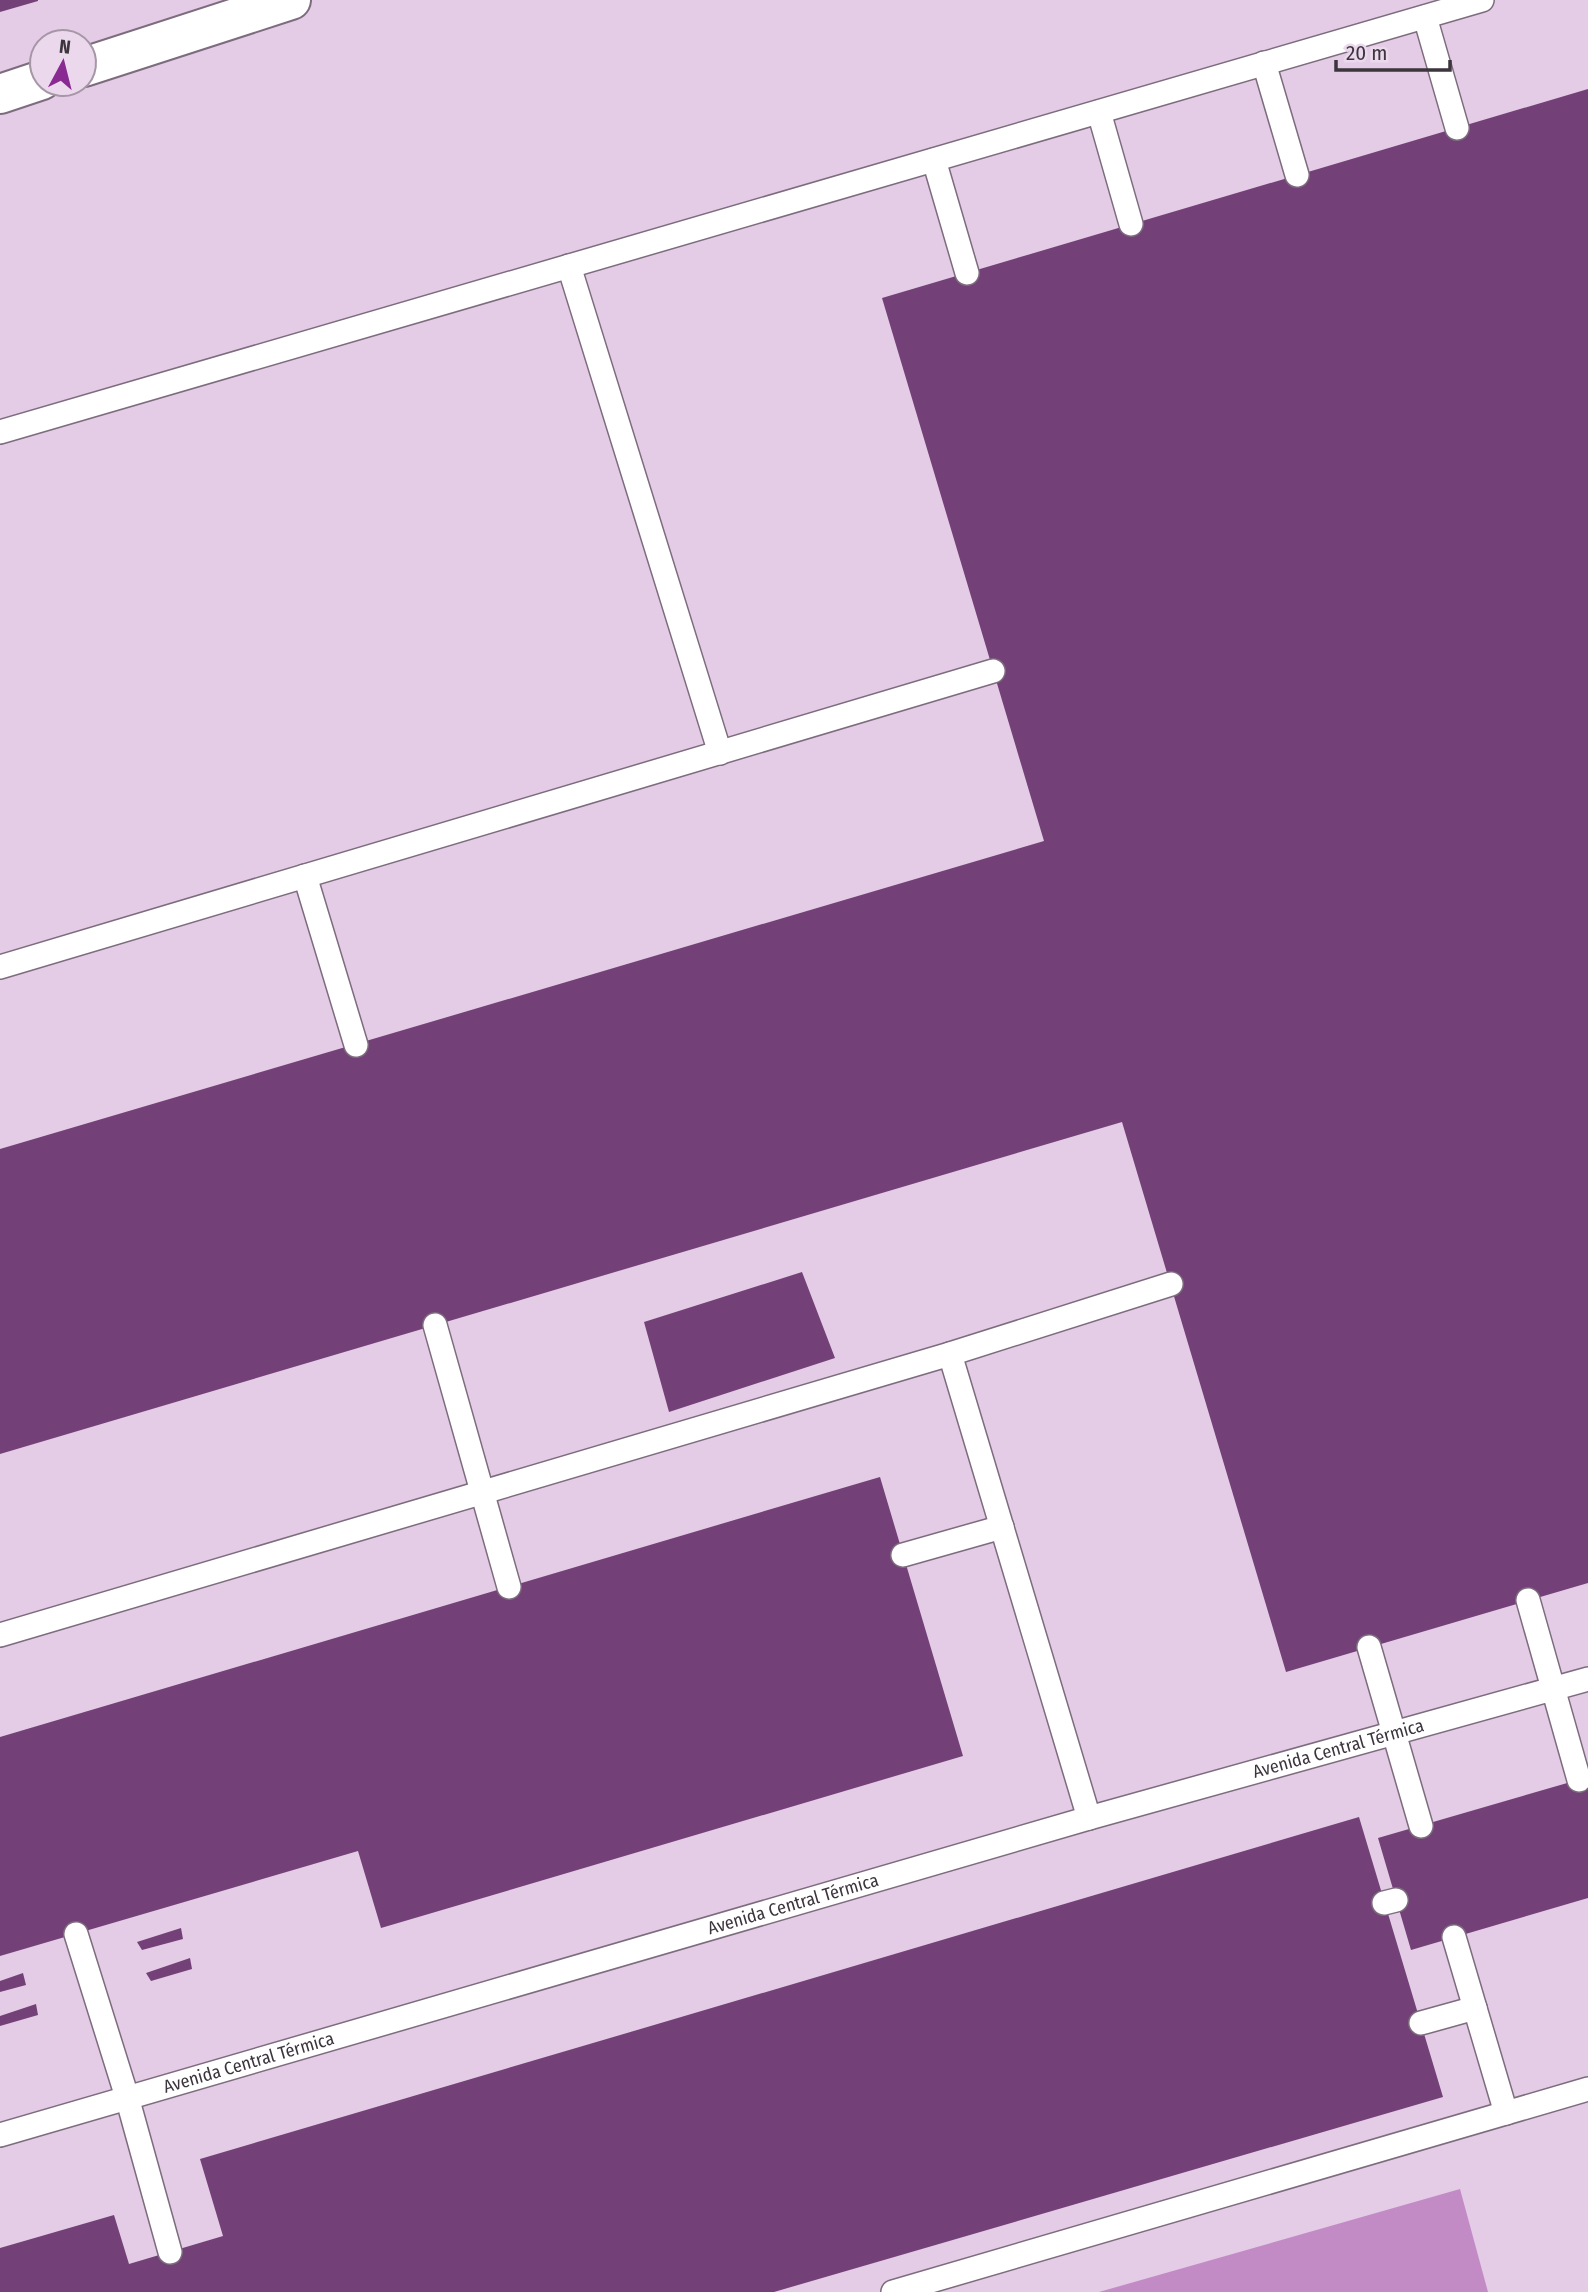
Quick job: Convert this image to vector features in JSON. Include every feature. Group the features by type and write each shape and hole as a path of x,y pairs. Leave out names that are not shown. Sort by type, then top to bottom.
{"street":[{"path":"98,62 291,0"},
{"path":"0,94 28,85"}],"lane":[{"path":"0,432 1482,0"},
{"path":"1424,17 1457,128"},
{"path":"1264,63 1297,176"},
{"path":"1099,112 1131,225"},
{"path":"933,160 967,273"},
{"path":"569,266 720,753"},
{"path":"0,967 993,671"},
{"path":"305,876 356,1045"},
{"path":"0,1635 950,1354 1171,1284"},
{"path":"435,1325 509,1587"},
{"path":"950,1354 1089,1818"},
{"path":"903,1555 1002,1527"},
{"path":"1528,1600 1579,1780"},
{"path":"1369,1647 1421,1826"},
{"name":"Avenida Central Térmica","path":"0,2134 1089,1818 1588,1679"},
{"path":"76,1934 127,2097 170,2252"},
{"path":"1454,1937 1506,2113"},
{"path":"1421,2024 1475,2008"},
{"path":"892,2292 1588,2089"}],"shaded area":[{"path":"0,0 1588,0 1588,2292 0,2292"},
{"path":"1460,2189 1488,2292 1099,2292"}],"building":[{"path":"0,0 38,0 38,1 0,12"},
{"path":"1588,89 1588,1583 1286,1672 1122,1122 0,1454 0,1149 1044,841 882,298"},
{"path":"802,1272 835,1358 669,1412 644,1322"},
{"path":"880,1477 963,1756 381,1928 358,1851 0,1956 0,1737"},
{"path":"1588,1777 1588,1898 1411,1950 1378,1838"},
{"path":"1359,1817 1443,2097 774,2292 0,2292 0,2248 114,2215 129,2264 223,2236 200,2159"},
{"path":"181,1928 183,1939 142,1950 137,1942"},
{"path":"190,1958 192,1969 151,1981 146,1973"},
{"path":"23,1973 26,1985 0,1992 0,1981"},
{"path":"36,2004 38,2015 0,2026 0,2016"}]}
